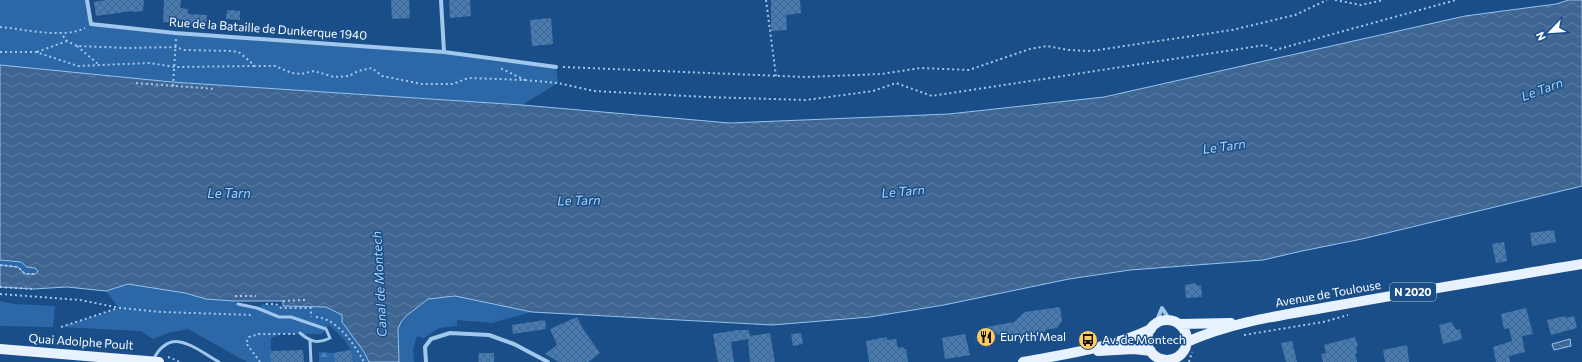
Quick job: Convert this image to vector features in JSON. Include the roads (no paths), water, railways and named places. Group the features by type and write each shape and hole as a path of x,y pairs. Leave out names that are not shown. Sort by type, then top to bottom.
{"main road":[{"name":"Avenue de Toulouse","path":"1180,324 1197,325 1245,322 1582,264"},
{"path":"1024,362 1074,353 1132,338 1161,321 1170,320 1180,324 1187,335 1190,346 1182,358 1162,360 1151,351 1147,340 1153,326"},
{"name":"Avenue de Toulouse","path":"1190,346 1201,336 1245,322"},
{"name":"Quai Adolphe Poult","path":"0,349 156,362"},
{"path":"1074,353 1134,349 1151,351"}],"street":[{"name":"Rue de la Bataille de Dunkerque 1940","path":"87,0 91,24 175,33 444,52 556,67"},
{"path":"441,0 444,52"},
{"path":"426,362 425,347 431,339 450,333 490,335 514,344 548,362"}],"lane":[{"path":"238,304 257,308 278,317 291,318 326,329 330,338 323,341 310,341 300,334"},
{"path":"156,362 161,348 172,341 184,342 219,362"},
{"path":"310,341 311,362"}],"water":[{"name":"Le Tarn","path":"1569,0 1582,0 1582,186 1362,239 1263,260 1130,270 1069,279 944,305 870,317 772,325 532,312 455,296 428,299 406,316 401,322 398,329 399,362 369,362 364,352 342,322 342,315 326,307 283,306 283,301 234,301 206,299 185,293 128,284 106,291 67,287 33,289 0,287 0,265 18,267 25,274 36,274 38,271 35,268 27,267 21,262 0,260 0,65 172,82 522,105 730,123 949,114 1104,97 1465,16 1556,4"},
{"path":"1570,339 1571,346 1554,350 1552,344"}],"place":[{"name":"Euryth'Meal","path":"986,337"},
{"name":"Av. de Montech","path":"1088,340"}],"water label":[{"name":"Canal de Montech","path":"379,284"}]}
